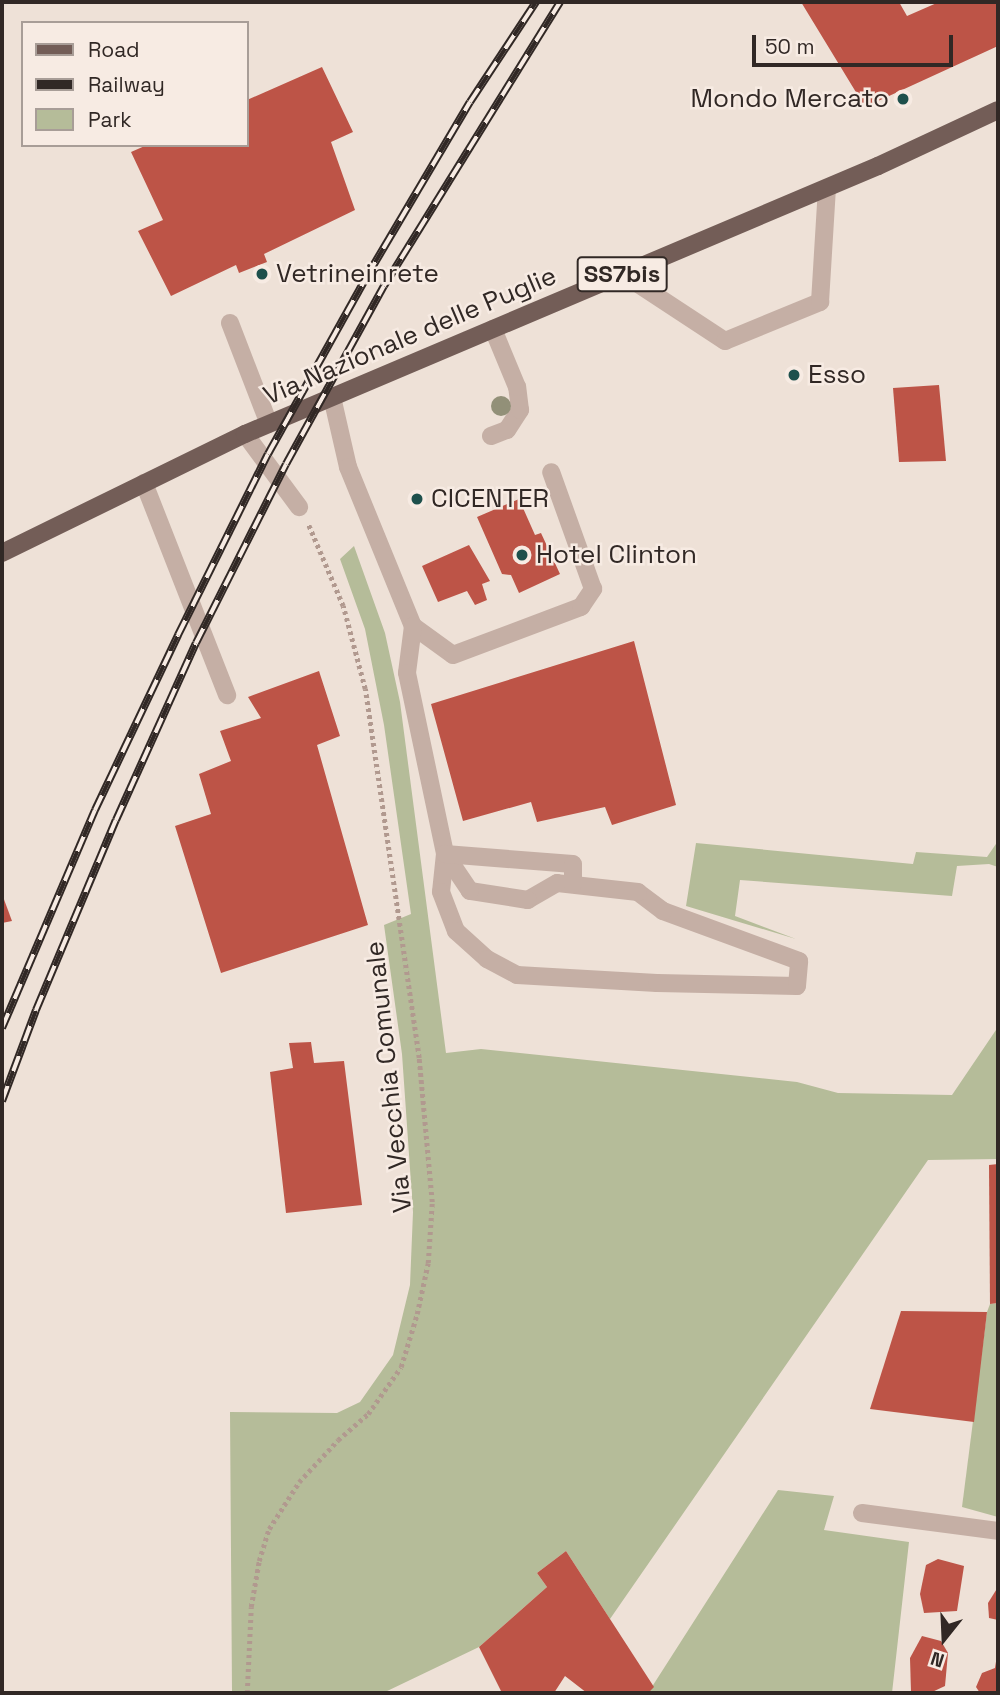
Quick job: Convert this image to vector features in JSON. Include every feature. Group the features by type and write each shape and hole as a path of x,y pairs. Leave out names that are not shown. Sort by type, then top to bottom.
{"main road":[{"name":"Via Nazionale delle Puglie","path":"2,553 245,434 827,188 998,110"}],"street":[{"path":"622,274 725,341 820,302 827,188"},
{"path":"230,323 270,424"},
{"path":"491,436 507,430 520,410 517,387 493,329"},
{"path":"332,397 348,467 413,626 407,673 445,854 441,892 456,931 486,959 517,975 657,984 797,986 799,961 663,911 638,891 556,883 528,900 470,891 445,854"},
{"path":"245,434 299,507"},
{"path":"413,626 453,655 581,607 593,589 551,472"},
{"path":"144,483 227,695"},
{"path":"445,854 573,864 573,884"},
{"path":"862,1513 998,1531"}],"path":[{"name":"Via Vecchia Comunale","path":"247,1693 251,1607 259,1561 269,1529 299,1482 338,1440 368,1414 401,1367 417,1314 428,1263 432,1202 419,1058 365,689 343,606 299,507"}],"green space":[{"path":"354,546 385,633 400,702 446,1053 481,1049 797,1082 838,1093 952,1095 998,1027 998,1159 928,1160 610,1619 566,1551 537,1573 547,1587 479,1647 383,1693 232,1693 230,1412 337,1413 360,1402 393,1355 410,1285 413,1212 402,1054 384,925 411,914 384,725 365,629 340,559"},
{"path":"998,841 998,867 989,864 957,866 952,896 740,880 735,916 796,939 686,906 696,843 913,864 916,852 987,857"},
{"path":"998,1303 998,1517 962,1507 987,1312 990,1304"},
{"path":"778,1490 834,1496 824,1530 909,1542 892,1693 648,1693"}],"building":[{"path":"801,2 899,2 907,16 939,2 998,2 998,46 865,107"},
{"path":"322,67 353,132 331,142 355,210 264,254 267,262 239,273 236,265 171,296 138,231 163,220 131,152 142,147 248,147 248,100"},
{"path":"939,385 946,461 899,462 893,388"},
{"name":"Hotel Clinton","path":"519,499 535,535 541,533 560,574 519,593 511,575 502,574 477,517"},
{"path":"469,545 490,581 482,584 487,600 475,605 467,591 438,602 422,566"},
{"path":"634,641 676,805 612,825 605,807 537,822 531,802 463,821 431,704"},
{"path":"319,671 340,736 317,745 368,925 221,973 175,826 211,814 199,774 231,761 220,731 261,718 248,697"},
{"path":"2,894 12,921 2,923"},
{"path":"311,1042 314,1063 344,1061 362,1205 286,1213 270,1072 293,1068 289,1043"},
{"path":"998,1164 998,1303 990,1304 989,1165"},
{"path":"901,1311 987,1312 974,1422 870,1409"},
{"path":"566,1551 654,1687 648,1693 587,1693 565,1676 554,1693 502,1693 479,1647 547,1587 537,1573"},
{"path":"938,1559 964,1566 957,1611 924,1613 920,1594 926,1565"},
{"path":"998,1587 998,1620 989,1618 988,1603"},
{"path":"922,1636 941,1641 948,1653 945,1686 930,1693 911,1692 910,1658"},
{"path":"997,1655 998,1693 980,1693 976,1687 982,1673 995,1668"}],"railway":[{"path":"2,1028 95,810 268,454 367,276 470,102 536,2"},
{"path":"2,1101 36,1010 116,820 196,643 286,464 384,286 560,2"}],"place":[{"name":"Mondo Mercato","path":"903,99"},
{"name":"Vetrineinrete","path":"262,274"},
{"name":"Esso","path":"794,375"},
{"name":"CICENTER","path":"417,499"},
{"name":"Hotel Clinton","path":"522,555"}]}
